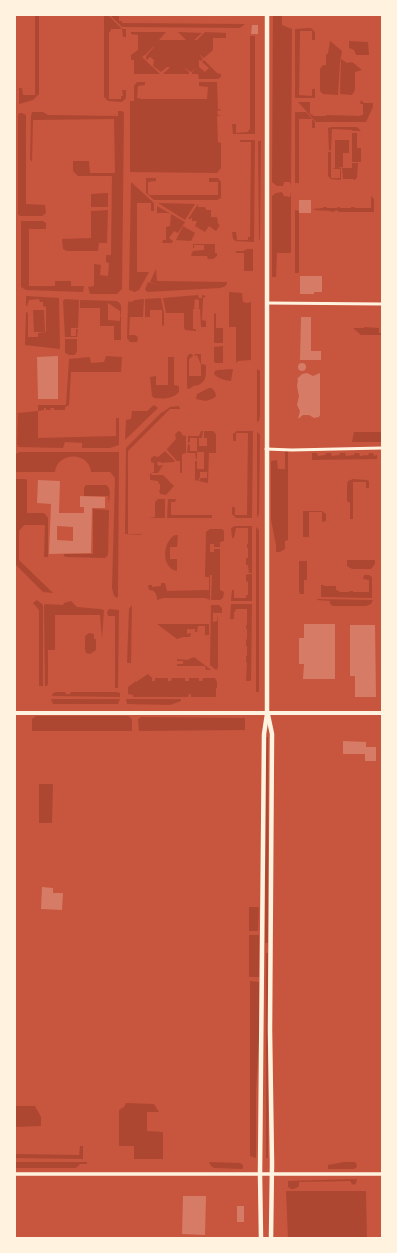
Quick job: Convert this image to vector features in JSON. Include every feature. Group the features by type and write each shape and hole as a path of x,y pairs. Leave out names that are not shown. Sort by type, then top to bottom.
{"main road":[{"path":"261,1238 260,1174 264,734 267,714 266,15"},
{"path":"15,713 382,713"},
{"path":"267,714 272,734 270,1030 272,1238"}],"street":[{"path":"267,303 382,304"},
{"path":"266,449 292,450 382,448"},
{"path":"15,1174 382,1174"}],"shaded area":[{"path":"35,15 39,15 39,94 33,100 19,104 19,88 22,88 23,95 35,95"},
{"path":"104,15 108,15 122,29 111,29 109,32 109,99 121,99 121,96 123,96 122,90 126,90 126,98 122,102 108,101 104,97"},
{"path":"110,15 119,15 119,21 122,21 122,23 245,24 240,28 122,27"},
{"path":"273,15 282,15 282,25 292,29 291,186 290,182 284,182 283,186 277,186 272,182"},
{"path":"311,28 315,32 315,40 312,40 312,31 300,31 299,95 312,96 312,89 315,89 315,98 295,98 295,29"},
{"path":"122,29 126,29 126,37 123,37"},
{"path":"131,32 166,32 159,40 186,40 178,32 202,33 194,40 197,40 205,32 226,33 226,38 213,38 213,50 204,58 199,54 203,59 201,61 199,60 199,67 205,72 209,68 202,62 204,60 217,73 221,74 221,77 218,79 199,79 198,74 192,74 197,67 191,72 183,67 189,72 189,74 163,74 170,67 167,67 161,72 153,66 154,60 150,57 147,60 146,59 146,56 154,46 142,57 160,74 134,74 134,60 131,60 131,55 138,50 138,35 131,34"},
{"path":"250,36 255,36 255,134 233,134 232,124 236,124 236,133 248,132 250,129"},
{"path":"330,41 342,51 338,95 323,94 320,91 320,69 323,65 326,65 326,55 328,53"},
{"path":"349,41 368,42 369,55 356,55 354,50 349,48"},
{"path":"341,59 347,63 352,62 362,70 355,72 355,90 352,95 340,94"},
{"path":"137,82 145,82 145,85 138,86 137,98 140,99 207,99 208,87 199,86 199,82 217,82 218,109 222,110 217,111 218,115 222,115 217,116 218,142 221,143 221,168 217,173 130,172 130,101 134,101 134,86"},
{"path":"361,100 364,103 373,103 373,107 366,122 316,122 298,102 310,102 310,114 313,116 360,116 363,115 363,104 360,104"},
{"path":"118,111 122,111 124,113 122,289 117,294 90,294 88,287 94,286 94,264 101,265 100,275 108,276 109,263 106,262 106,255 111,255 112,176 78,176 73,171 73,161 89,161 90,173 115,173 114,119 33,120 32,162 30,159 31,116 32,112 43,112 48,115 118,116"},
{"path":"295,112 306,112 315,122 315,128 312,128 312,119 299,119 299,183 295,183"},
{"path":"19,113 26,115 26,204 45,205 46,213 42,216 20,216 18,214"},
{"path":"357,127 361,131 332,129 331,150 329,151 328,128"},
{"path":"352,133 357,133 357,148 361,148 361,162 352,162"},
{"path":"240,140 255,140 254,242 236,241 233,239 232,232 236,232 237,240 248,240 248,237 250,237 251,142 240,142"},
{"path":"335,140 349,140 349,153 343,153 343,167 337,168 341,168 341,180 331,179 328,176 328,152 331,152 331,178 340,178 340,169 333,169 335,168"},
{"path":"258,141 261,141 259,241"},
{"path":"352,163 358,163 357,178 354,180 343,179 342,168 352,168"},
{"path":"146,178 156,178 156,181 148,182 149,195 218,195 218,182 209,182 209,178 218,178 221,182 221,198 217,200 154,200 146,193"},
{"path":"131,182 154,203 154,211 151,211 151,203 137,203 137,272 149,272 139,290 135,292 129,290"},
{"path":"282,192 284,196 290,197 291,192 291,253 277,253 276,277 272,277 272,196 276,193"},
{"path":"108,193 108,207 91,207 91,194"},
{"path":"371,196 374,199 374,212 339,212 337,210 333,212 312,209 323,207 371,208"},
{"path":"158,203 195,204 185,220"},
{"path":"198,204 198,207 205,207 206,210 211,210 211,217 217,217 218,224 220,225 216,231 209,226 205,232 195,226 197,221 192,221 192,217 191,219 188,219"},
{"path":"157,206 171,214 157,213"},
{"path":"108,210 107,243 99,243 98,251 67,251 63,249 62,239 91,238 91,211"},
{"path":"295,210 299,211 299,273 295,273"},
{"path":"171,214 185,222 178,233 174,231 169,238 173,241 172,243 162,243 163,240 166,240 166,227 170,226"},
{"path":"21,221 43,221 46,223 46,229 29,229 29,286 55,286 55,281 71,281 71,286 84,286 83,292 26,290 21,287"},
{"path":"183,226 195,233 191,241 176,240"},
{"path":"193,244 215,244 215,253 217,253 217,256 213,259 208,259 207,256 192,256 193,251 204,250 204,245 194,245 193,248"},
{"path":"253,249 253,271 244,271 244,253 236,253 236,251 243,251"},
{"path":"156,269 157,281 227,283 225,286 220,288 147,292 145,289 148,282 157,285 150,282"},
{"path":"229,292 242,293 243,302 251,302 251,360 238,361 236,363 236,327 229,327"},
{"path":"198,295 199,298 202,298 202,295 206,296 203,298 202,320 206,321 206,327 201,327 200,309 197,309 199,308 199,300 195,299 194,308 196,308 193,309 193,329 196,329 196,331 185,330 184,313 166,313 163,298"},
{"path":"26,296 59,298 60,349 25,345 26,312 28,313 28,337 38,337 38,333 46,332 46,307 43,306 43,302 40,302 39,299 29,300 26,306"},
{"path":"161,298 164,313 164,325 162,326 162,310 150,310 150,317 145,317 145,299"},
{"path":"65,299 79,300 78,328 71,328 71,336 76,336 76,329 78,329 77,337 65,337 63,301"},
{"path":"144,299 143,317 130,317 129,335 135,335 138,337 137,342 130,342 127,338 128,303 129,301 131,302"},
{"path":"80,300 116,301 120,303 121,315 120,311 108,303 108,320 120,321 121,316 121,340 114,340 114,326 100,326 100,308 80,308"},
{"path":"33,310 44,310 45,332 34,332"},
{"path":"216,313 216,328 223,328 223,343 214,342 214,314"},
{"path":"353,328 379,328 379,333 382,333 382,335 361,335"},
{"path":"65,339 77,339 77,351 75,355 65,353"},
{"path":"223,346 223,363 214,362 214,347"},
{"path":"189,354 192,354 193,356 189,359 189,376 201,376 201,365 197,355 194,356 195,354 201,354 201,364 206,365 206,375 202,383 189,389 187,388 187,357"},
{"path":"106,356 122,357 121,372 71,372 69,405 65,407 65,410 54,410 54,408 50,408 51,410 46,410 46,408 44,408 44,410 38,411 38,405 66,405 69,359 89,357 91,363 104,362"},
{"path":"168,357 174,357 174,385 179,386 179,392 171,397 154,398 152,396 150,377 156,376 156,385 168,385"},
{"path":"233,369 231,381 217,377 214,374 215,371 218,370"},
{"path":"257,369 260,371 260,416 259,421 257,422"},
{"path":"212,388 215,392 216,396 214,398 206,401 196,399 197,394"},
{"path":"154,405 158,408 125,440 126,420 131,419 132,411 147,411"},
{"path":"179,406 180,409 170,409 128,451 128,534 141,535 125,534 126,448 162,412 170,407"},
{"path":"38,411 38,438 116,436 116,418 119,418 119,445 110,448 82,448 82,443 65,442 63,448 18,447 18,413"},
{"path":"178,431 181,432 182,435 186,436 186,453 182,454 182,473 180,473 180,461 177,461 167,450 176,439 175,435"},
{"path":"201,431 203,431 202,438 199,438 199,446 207,446 207,438 204,438 204,431 213,431 216,434 216,453 209,453 208,483 199,481 201,478 207,478 207,472 200,472 198,481 195,480 195,461 197,461 197,469 204,469 204,452 197,452 197,459 195,453 187,453 188,444 190,445 190,451 197,451 197,438 190,438 190,442 188,443 188,436 199,436"},
{"path":"237,431 253,431 252,518 236,518 232,514 232,507 235,507 235,515 247,515 248,433 236,433 236,441 233,441 233,434"},
{"path":"257,432 260,435 259,514 257,518"},
{"path":"354,432 382,432 382,444 381,442 352,442"},
{"path":"165,451 175,461 161,463 157,462 158,466 163,465 158,473 151,473 154,472 154,463 151,462 151,458 154,456 158,457"},
{"path":"285,451 288,451 288,540 285,541 285,549 280,552 276,552 271,520 271,461 277,460 278,469 285,469"},
{"path":"19,452 119,452 117,598 114,596 112,588 115,478 110,472 91,472 89,465 85,460 79,457 67,458 61,461 57,465 55,472 15,472 15,455"},
{"path":"312,453 317,453 318,456 325,456 326,453 331,453 332,456 339,456 340,453 345,453 346,456 353,456 355,453 359,453 360,456 368,456 369,453 373,453 374,456 377,455 377,459 312,460"},
{"path":"150,473 152,475 163,475 174,486 166,495 160,494 160,484 158,481 150,480"},
{"path":"15,479 27,480 27,513 44,513 48,518 48,557 44,557 45,525 24,525 19,531 19,560 53,593 43,592 15,565"},
{"path":"353,479 369,481 369,488 366,488 366,482 353,482 353,519 350,519 350,503 347,501 347,485 348,481"},
{"path":"86,485 108,486 110,493 109,504 108,496 84,496 84,488"},
{"path":"158,499 165,499 165,518 149,518 155,517 155,502"},
{"path":"168,499 176,499 175,502 171,502 171,515 212,515 212,518 167,518"},
{"path":"93,509 109,510 108,555 105,558 64,556 64,554 93,554"},
{"path":"303,511 322,511 326,514 326,521 322,522 322,512 309,512 309,537 303,537"},
{"path":"235,526 252,526 252,573 249,573 248,565 246,565 246,558 248,558 248,528 236,528 234,538 232,538 231,528"},
{"path":"256,527 259,530 259,692 256,692"},
{"path":"210,529 222,529 224,531 224,541 220,542 220,547 214,547 214,544 210,544 210,552 214,552 214,549 220,549 220,590 224,592 223,598 220,600 211,600 212,575 210,575 210,600 205,598 163,598 157,600 157,596 153,591 149,590 148,585 152,585 152,587 161,586 161,583 165,583 167,591 209,590 209,577 205,577 206,532"},
{"path":"175,535 178,535 177,547 170,547 170,559 177,559 177,571 168,565 165,554 168,543"},
{"path":"347,560 375,560 375,564 371,569 352,569 347,566"},
{"path":"299,561 307,561 307,580 304,580 304,594 300,594 299,591"},
{"path":"252,574 252,601 231,601 232,590 234,590 234,598 246,598 246,595 248,595 248,582 246,581 246,575"},
{"path":"364,575 369,575 372,577 372,598 321,597 321,585 336,586 336,590 339,592 369,592 369,580 363,579"},
{"path":"317,599 373,600 371,604 366,606 333,606 330,604 330,601"},
{"path":"37,600 43,605 43,686 39,686 39,610 33,603"},
{"path":"71,601 77,607 104,610 102,639 100,615 55,615 55,650 48,650 48,684 45,686 44,606 45,604 63,605 64,603"},
{"path":"231,604 252,604 250,681 246,681 247,609 236,609 234,612 234,619 230,619"},
{"path":"132,605 131,663 127,663 129,609"},
{"path":"211,605 219,605 222,608 222,613 213,613 213,622 217,621 218,614 218,668 216,670 210,665"},
{"path":"109,609 119,610 118,688 115,688 115,616 108,616 107,612"},
{"path":"157,624 209,624 209,635 205,635 205,626 198,626 197,632 195,632 195,629 191,629 191,631 190,629 187,629 187,634 191,633 190,637 177,639"},
{"path":"89,633 94,634 94,639 96,639 96,650 90,654 86,653 85,649 85,636"},
{"path":"194,657 211,670 206,670 205,666 177,666 177,664 183,664 183,661 177,661 177,659 187,660"},
{"path":"148,674 152,678 152,681 155,681 155,678 168,678 168,681 171,681 172,678 185,678 185,681 189,681 189,678 199,678 199,681 202,681 203,678 215,678 217,682 216,697 191,697 191,694 189,694 188,697 133,697 133,695 128,694 128,687 135,681 136,682"},
{"path":"65,692 66,694 70,694 71,692 117,692 120,693 120,697 52,696 53,693"},
{"path":"51,699 120,699 118,704 53,704"},
{"path":"126,699 181,699 181,701 170,705 127,704"},
{"path":"36,716 128,716 132,720 132,731 32,731 32,719"},
{"path":"141,717 245,718 245,730 139,731 138,719"},
{"path":"266,737 268,737 268,943 265,943"},
{"path":"39,784 53,784 52,823 39,823"},
{"path":"249,907 259,907 258,931 249,931"},
{"path":"249,935 259,935 259,977 249,977"},
{"path":"266,953 268,953 268,1158 266,1158"},
{"path":"250,981 259,982 256,1158 250,1156"},
{"path":"126,1103 154,1104 159,1112 147,1112 147,1131 163,1132 163,1159 134,1159 134,1146 119,1146 119,1110 124,1107"},
{"path":"15,1106 35,1106 41,1117 41,1126 15,1127"},
{"path":"80,1146 83,1146 83,1159 15,1158 15,1154 79,1155"},
{"path":"15,1162 87,1162 87,1164 80,1164 76,1168 15,1168"},
{"path":"209,1162 240,1163 243,1165 243,1169 214,1168"},
{"path":"344,1162 355,1162 357,1165 356,1168 328,1169 328,1165"},
{"path":"357,1179 354,1185 350,1181 299,1182 299,1186 296,1188 292,1189 288,1187 288,1181"},
{"path":"286,1191 366,1191 367,1238 288,1238"}],"building":[{"path":"252,25 258,25 258,34 251,34"},
{"path":"299,200 311,200 311,213 299,213"},
{"path":"300,276 322,276 322,292 314,292 314,294 300,294"},
{"path":"301,317 311,317 311,351 321,351 321,360 300,360"},
{"path":"58,356 58,399 38,399 37,357"},
{"path":"302,363 305,364 305,370 302,371 299,370 298,367 299,364"},
{"path":"307,373 313,376 320,373 320,415 319,417 314,418 309,415 303,415 298,419 300,411 297,405 299,396 297,379 302,374"},
{"path":"38,480 60,481 59,513 84,513 84,507 80,507 80,496 105,497 105,508 92,508 91,553 49,554 51,504 37,503","holes":["57,526 73,527 73,541 57,540"]},
{"path":"304,624 335,624 335,679 303,679 304,664 299,664 299,638 304,638"},
{"path":"350,625 375,625 376,697 355,697 355,676 350,676"},
{"path":"343,741 366,742 366,747 376,747 376,761 365,761 365,754 343,754"},
{"path":"42,887 53,888 53,893 63,893 62,910 41,909"},
{"path":"183,1196 206,1196 205,1235 182,1234"},
{"path":"237,1206 244,1206 244,1222 237,1222"}]}
